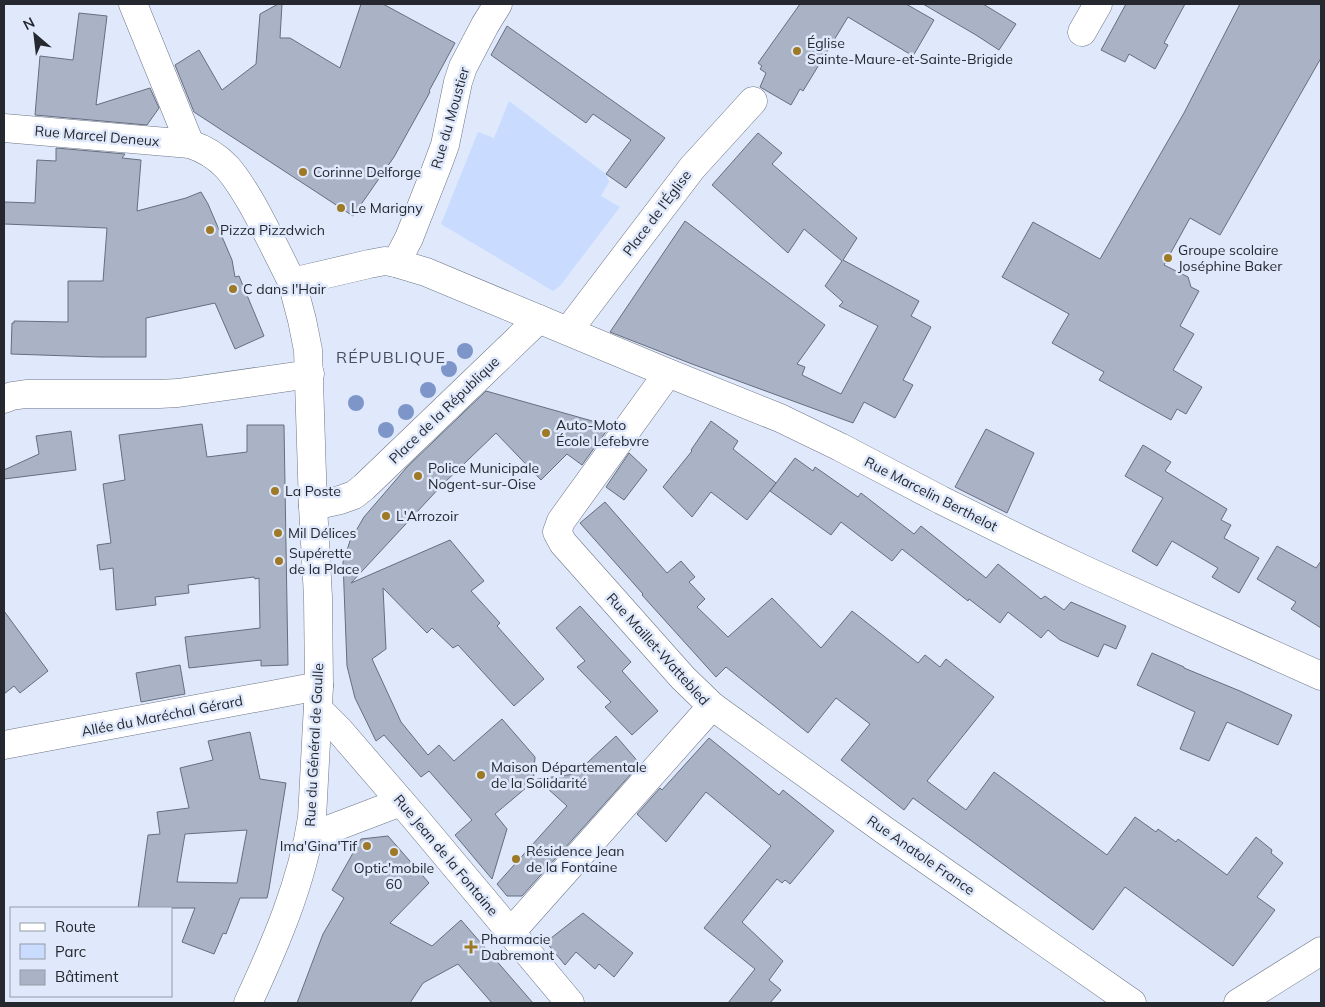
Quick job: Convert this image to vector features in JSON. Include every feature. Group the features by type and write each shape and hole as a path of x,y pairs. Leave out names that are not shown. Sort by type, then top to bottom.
{"street":[{"path":"133,4 190,144 212,154 225,164 235,176 262,221 292,282 306,336 310,374 313,506"},
{"name":"Rue du Moustier","path":"396,263 409,238 445,145 454,98 463,67 498,4"},
{"path":"1082,32 1098,4"},
{"name":"Place de l'Église","path":"568,331 692,168 753,100"},
{"name":"Rue Marcel Deneux","path":"4,128 190,144"},
{"path":"292,282 369,264 396,263 426,272 538,319"},
{"name":"Rue Marcelin Berthelot","path":"538,319 780,418 1062,559 1321,676"},
{"name":"Place de la République","path":"313,506 354,495 364,487 538,319"},
{"name":"Rue Maillet-Wattebled","path":"510,932 712,706 683,678 563,543 557,532 560,521 668,373"},
{"path":"4,399 26,394 158,394 310,374"},
{"name":"Rue du Général de Gaulle","path":"248,1003 261,976 292,897 309,837 313,808 319,698 318,597 313,506"},
{"name":"Allée du Maréchal Gérard","path":"4,745 319,698"},
{"name":"Rue Jean de la Fontaine","path":"319,698 339,730 570,1003"},
{"name":"Rue Anatole France","path":"712,706 884,830 1132,1003"},
{"path":"309,837 401,802"},
{"path":"1238,1003 1321,951"}],"green space":[{"path":"509,101 606,174 609,182 601,196 620,207 560,286 553,291 441,224 478,132 494,138"}],"building":[{"path":"278,4 282,4 280,38 290,38 340,68 361,4 383,4 455,43 394,157 353,216 194,112 175,65 199,50 222,90 256,64 260,14"},
{"name":"Église Sainte-Maure-et-Sainte-Brigide","path":"800,4 906,4 934,20 913,56 848,17 803,91 800,89 791,105 760,87 766,73 760,69 762,66 758,63"},
{"path":"923,4 983,4 1016,24 999,50"},
{"path":"1126,4 1185,4 1164,43 1168,45 1155,69 1129,54 1125,62 1101,50"},
{"path":"1240,4 1321,4 1321,58 1220,235 1190,218 1164,265 1188,277 1191,287 1199,291 1180,326 1194,334 1173,370 1202,387 1186,414 1177,409 1171,420 1099,380 1104,372 1052,343 1069,314 1002,277 1033,222 1100,259 1184,113"},
{"path":"79,13 107,16 96,105 150,88 159,108 147,125 35,115 40,56 73,60"},
{"path":"507,26 665,138 626,188 606,174 631,140 593,114 586,123 491,55"},
{"path":"758,133 782,153 772,164 857,238 843,260 919,301 911,316 931,327 903,380 913,385 895,418 864,402 853,423 610,332 685,221 825,325 797,364 805,367 802,375 841,394 878,326 839,306 843,302 825,286 842,261 804,229 788,253 712,185"},
{"path":"56,148 125,154 122,158 141,160 137,211 201,192 232,260 235,277 239,276 264,336 235,349 215,303 146,318 146,357 11,354 12,323 14,321 68,322 68,281 103,281 107,228 4,224 4,202 35,203 37,160 56,161"},
{"path":"486,391 610,426 582,465 567,454 541,480 496,433 442,485 351,583 450,540 484,581 471,591 500,623 497,626 544,679 514,706 458,645 453,648 432,628 427,633 383,588 386,649 372,659 401,722 428,755 439,745 454,761 502,719 535,757 533,787 527,787 495,814 507,829 492,879 455,835 472,820 429,771 421,777 384,735 376,741 355,698 347,666 343,562 350,541 364,517 407,467"},
{"path":"711,421 738,441 733,449 776,483 747,520 711,492 692,517 663,487 692,451"},
{"path":"202,424 207,457 247,452 247,425 284,425 288,665 261,666 261,660 189,668 185,637 260,628 259,578 188,585 189,593 155,597 156,605 116,610 113,568 100,570 97,545 111,543 103,484 125,480 119,435"},
{"path":"986,429 1034,453 1007,513 955,487"},
{"path":"71,431 76,470 4,479 4,470 39,454 36,436"},
{"path":"1143,445 1171,462 1165,471 1227,509 1221,520 1231,525 1224,538 1259,558 1239,593 1212,577 1218,568 1172,541 1157,566 1132,551 1163,498 1125,476"},
{"path":"629,453 647,470 624,500 606,487"},
{"path":"795,458 813,471 815,467 858,497 861,493 914,534 921,526 986,578 998,564 1041,599 1045,596 1064,610 1071,602 1126,626 1116,649 1104,644 1098,657 1060,640 1048,630 1041,638 1008,612 1000,623 969,599 968,601 902,549 892,561 841,522 831,535 770,491"},
{"path":"605,502 667,573 681,561 695,577 689,582 705,599 697,607 728,637 772,598 821,648 852,611 918,663 925,655 940,667 946,659 994,697 927,781 966,810 994,772 1107,855 1135,817 1156,832 1158,829 1176,842 1178,839 1227,875 1256,837 1272,850 1271,853 1283,863 1257,897 1275,910 1233,966 1125,887 1093,930 913,798 904,810 841,760 870,724 836,698 808,733 726,667 716,677 580,523"},
{"path":"1277,546 1316,568 1321,561 1321,628 1291,609 1296,602 1257,579"},
{"path":"580,606 631,662 622,671 658,711 632,735 605,707 611,702 577,667 585,661 556,628"},
{"path":"4,611 48,671 20,693 14,686 4,694"},
{"path":"1152,653 1292,715 1278,745 1227,722 1209,761 1180,749 1195,712 1137,685"},
{"path":"180,665 185,694 141,702 136,673"},
{"path":"250,732 260,779 286,783 267,898 240,898 226,934 223,933 214,954 182,942 195,908 138,907 148,835 160,834 157,812 189,808 180,768 213,760 208,741","holes":["247,830 237,883 177,882 185,834"]},
{"path":"616,736 640,764 522,896 507,896 497,884 567,806 537,779 575,774"},
{"path":"709,738 779,795 783,790 834,831 790,884 785,880 782,883 777,879 742,922 783,961 769,980 781,990 770,1003 728,1003 755,969 704,928 771,846 706,792 666,842 637,814 660,788 662,790"},
{"path":"388,836 429,883 390,923 432,946 461,920 533,1003 492,1003 458,964 423,983 410,1003 297,1003 323,934 344,898 332,890 361,839"},
{"path":"583,913 633,953 614,977 599,964 595,969 576,952 565,965 546,942"}],"place":[{"name":"Église Sainte-Maure-et-Sainte-Brigide","path":"797,51"},
{"name":"Corinne Delforge","path":"303,172"},
{"name":"Le Marigny","path":"341,208"},
{"name":"Pizza Pizzdwich","path":"210,230"},
{"name":"Groupe scolaire Joséphine Baker","path":"1168,258"},
{"name":"C dans l'Hair","path":"233,289"},
{"name":"Auto-Moto École Lefebvre","path":"546,433"},
{"name":"Police Municipale Nogent-sur-Oise","path":"418,476"},
{"name":"La Poste","path":"275,491"},
{"name":"L'Arrozoir","path":"386,516"},
{"name":"Mil Délices","path":"278,533"},
{"name":"Supérette de la Place","path":"279,561"},
{"name":"Maison Départementale de la Solidarité","path":"481,775"},
{"name":"Ima'Gina'Tif","path":"367,846"},
{"name":"Optic'mobile 60","path":"394,852"},
{"name":"Résidence Jean de la Fontaine","path":"516,859"},
{"name":"Pharmacie Dabremont","path":"471,947"}],"district":[{"name":"RÉPUBLIQUE","path":"391,357"}]}
